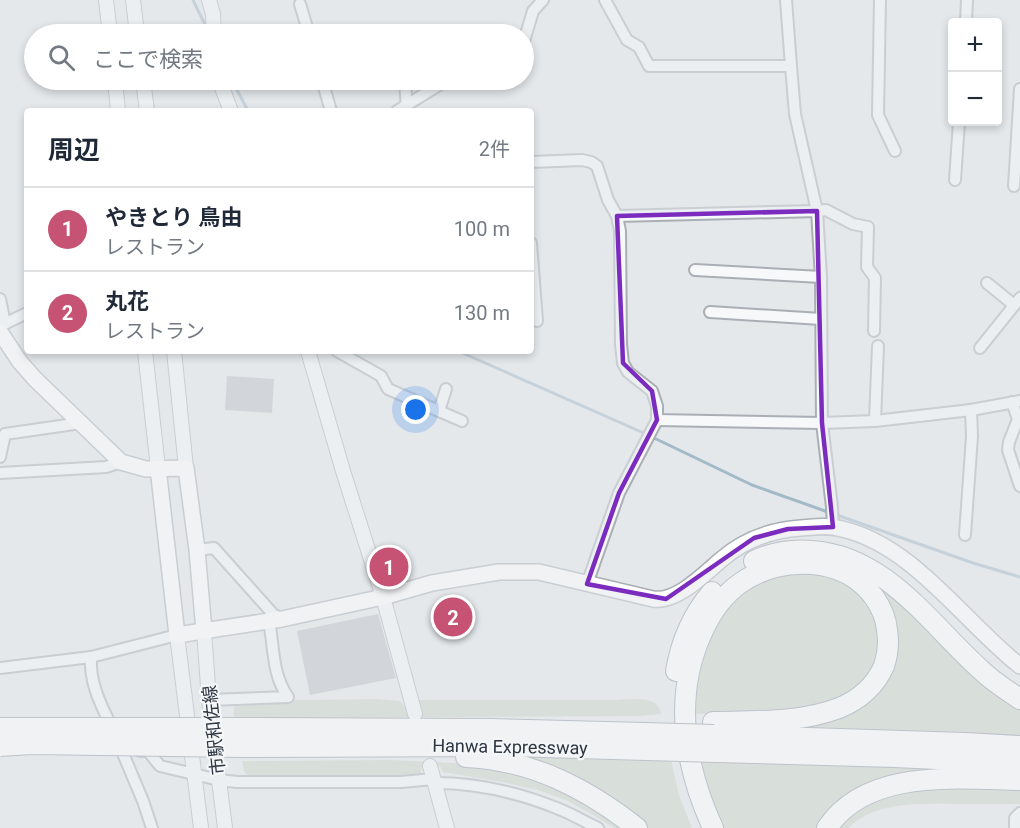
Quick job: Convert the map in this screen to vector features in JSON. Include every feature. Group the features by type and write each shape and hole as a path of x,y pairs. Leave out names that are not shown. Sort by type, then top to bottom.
{"highway":[{"path":"701,828 685,790 673,737 673,695 679,659 694,616 709,595 728,576 765,556 779,552 807,550 836,554 857,562 905,594 980,670 1020,699"},
{"path":"646,735 714,736 844,706 864,693 877,678 886,659 888,650 886,622 880,606 870,591 837,569 816,564 793,564 771,568 742,582 727,595 712,614 692,660 687,681 685,711 686,738 694,777 713,828"},
{"name":"Hanwa Expressway","path":"0,729 238,737 401,746 536,746 646,735"},
{"name":"Hanwa Expressway","path":"0,746 491,729 1020,746"},
{"name":"Hanwa Expressway","path":"714,736 895,758 1020,763"},
{"path":"401,746 439,756 509,762 548,774 582,789 638,828"},
{"path":"827,828 845,807 865,794 882,788 921,780 1020,780"}],"main road":[{"path":"2,327 20,362 121,462 146,469 186,468 197,550 204,631"},
{"path":"158,468 177,634 276,620 383,597 432,583 499,572 539,572 653,599 666,599 693,583 734,549 754,538 833,518 848,530 875,541 922,574 997,647 1020,666"}],"street":[{"path":"106,0 109,24"},
{"path":"133,0 136,24"},
{"path":"209,0 214,24"},
{"path":"529,24 533,11 543,0"},
{"path":"605,0 627,40 639,47 649,66 791,66"},
{"path":"786,0 795,114 817,211 821,277 822,423 833,518"},
{"path":"880,0 878,115 895,151"},
{"path":"966,18 967,0"},
{"path":"300,4 306,24"},
{"path":"1014,186 1020,89"},
{"path":"116,90 118,108"},
{"path":"144,90 147,108"},
{"path":"223,90 230,108"},
{"path":"325,90 330,108"},
{"path":"403,108 404,90"},
{"path":"405,108 432,90"},
{"path":"955,180 959,126"},
{"path":"534,162 582,160 597,166 608,200 617,216 620,231 623,363 628,372 652,391 657,406 657,420 618,493 586,584"},
{"path":"617,216 826,210 853,224 868,228 867,267 875,278 874,331"},
{"path":"695,270 821,277"},
{"path":"534,282 537,321"},
{"path":"980,348 1017,302 987,283"},
{"path":"0,299 2,327 24,315"},
{"path":"710,312 821,319"},
{"path":"875,421 878,346"},
{"path":"145,354 158,468"},
{"path":"174,354 186,468"},
{"path":"309,354 383,597 415,714"},
{"path":"342,354 381,375 388,389 462,421"},
{"path":"439,411 446,389"},
{"path":"657,420 822,423 875,421 971,410 1016,402 1018,419 1008,450 1020,486"},
{"path":"965,535 972,436 971,410"},
{"path":"0,457 5,434 81,423"},
{"path":"0,473 106,466 121,462"},
{"path":"197,550 214,548 273,614 276,620 276,671 288,697 209,700"},
{"name":"市駅和佐線","path":"204,631 209,700 225,828"},
{"path":"0,668 91,657 177,634"},
{"name":"市駅和佐線","path":"177,634 201,828"},
{"path":"91,657 90,671 96,690 123,751 152,828"},
{"path":"123,751 148,751 160,766 237,782 402,782 433,776 513,793 561,809 598,828"},
{"path":"433,776 447,828"},
{"path":"1015,828 1015,819 1020,813"}],"highlighted area":[{"path":"817,211 822,423 833,527 788,529 754,538 666,599 587,584 619,493 657,420 652,391 623,363 617,216"}],"green space":[{"path":"794,573 831,577 847,584 861,595 877,618 881,648 871,676 843,700 787,711 692,714 693,687 716,620 742,593 767,580"},
{"path":"872,577 1020,707 1020,736 812,727 783,728 889,676"},
{"path":"377,699 400,701 409,713 421,713 418,700 641,699 655,703 661,714 640,716 234,718 235,706 245,701"},
{"path":"506,755 671,760 679,795 692,828 646,828"},
{"path":"392,760 475,764 542,778 629,828 614,828 568,801 538,790 443,772 440,766 422,765 421,773 416,777 254,776 244,772 242,761"},
{"path":"696,761 944,767 966,770 837,802 817,828 722,828"},
{"path":"1020,787 1020,804 901,806 872,812 849,828 834,828 861,803 917,788"}],"building":[{"path":"227,376 274,379 272,413 225,410"},
{"path":"448,609 461,612 458,625 445,623"},
{"path":"378,614 396,678 310,695 297,631"}],"waterway":[{"path":"193,0 205,24"},
{"path":"237,90 246,108"},
{"path":"465,354 646,434"},
{"path":"652,437 752,485 828,512"},
{"path":"834,514 973,563 1020,577"}],"place":[{"name":"やきとり 鳥由","path":"389,567"},
{"name":"丸花","path":"453,617"}]}
